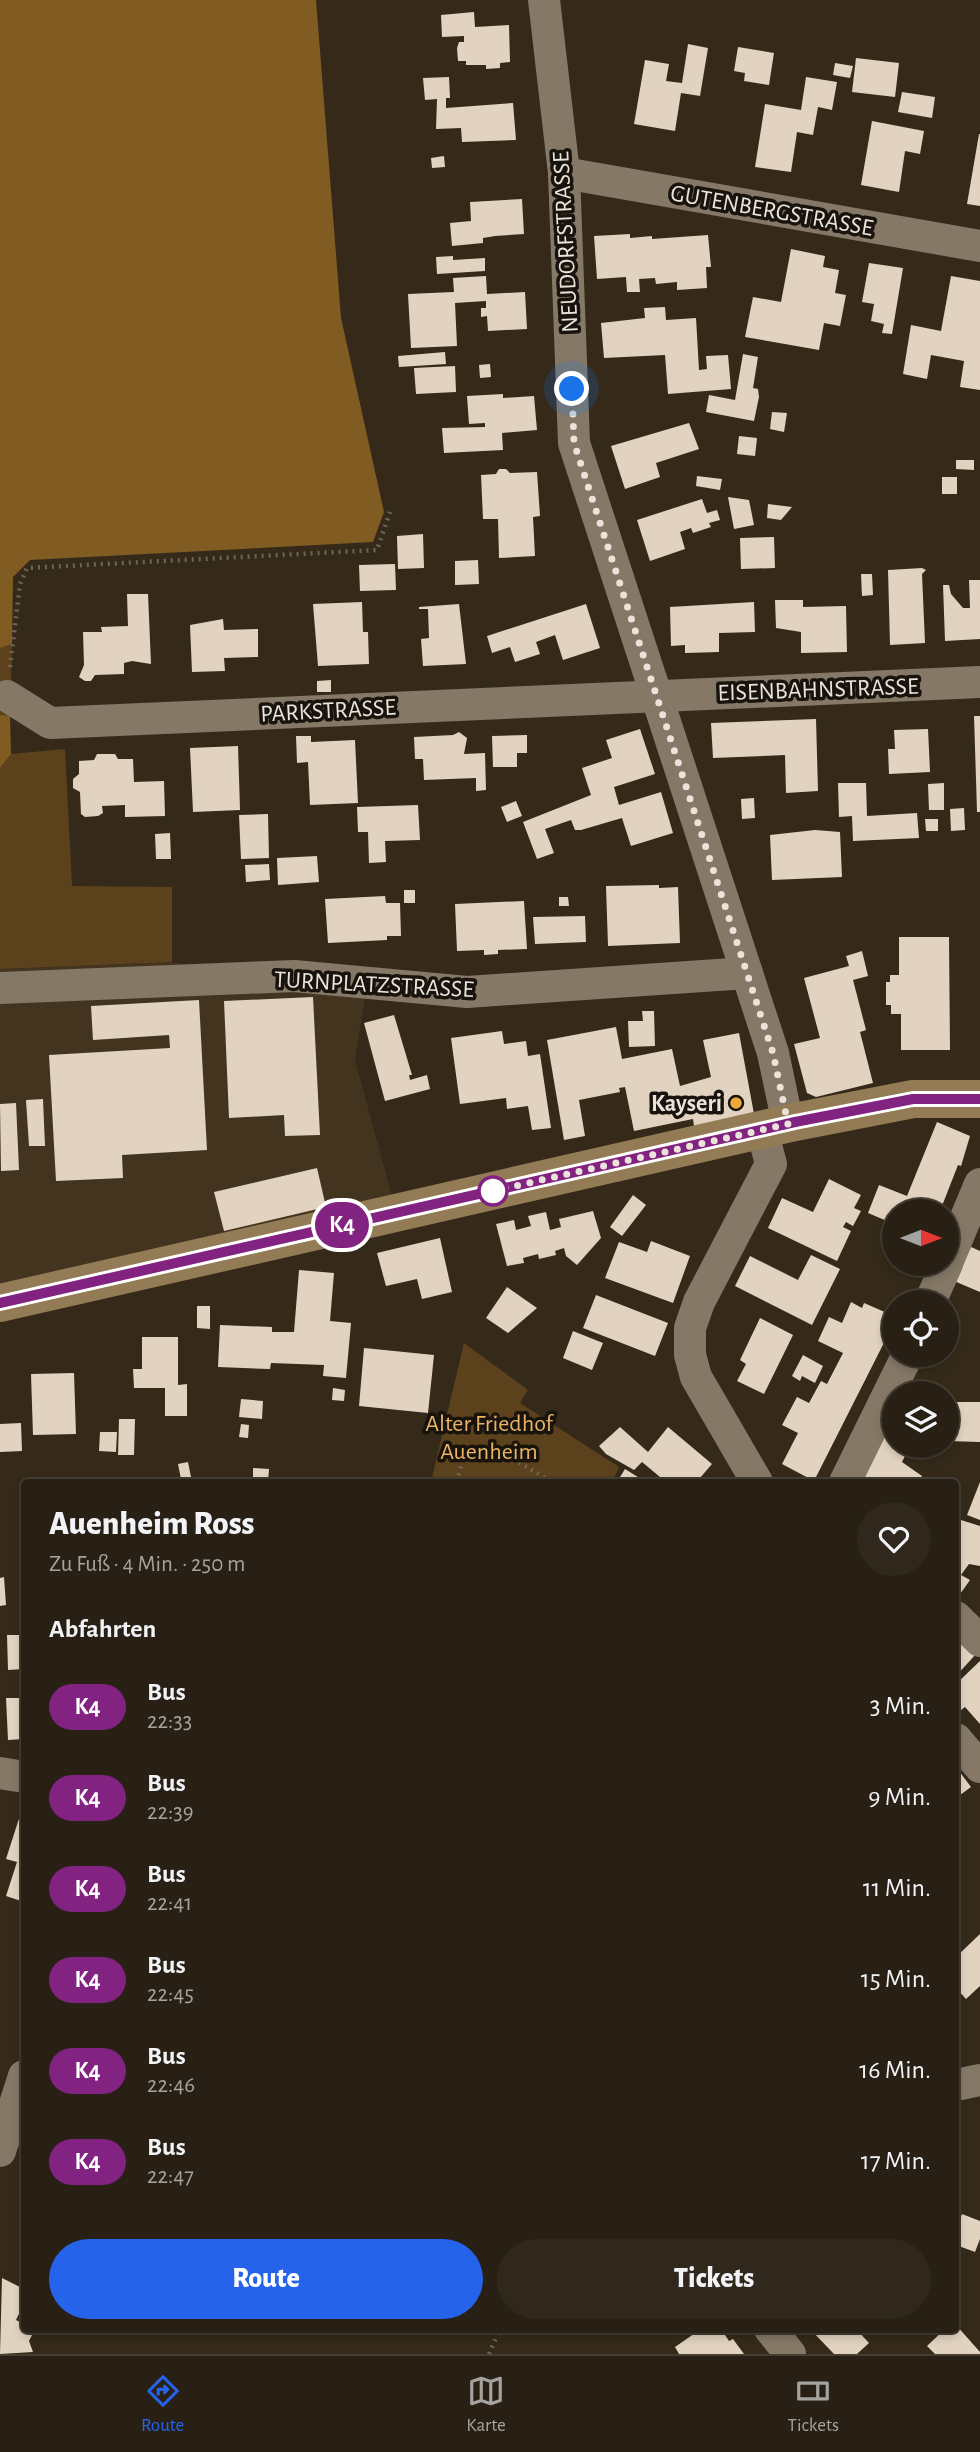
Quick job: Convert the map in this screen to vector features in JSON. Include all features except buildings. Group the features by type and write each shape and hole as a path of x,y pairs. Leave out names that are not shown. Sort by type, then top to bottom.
{"street":[{"name":"NEUDORFSTRASSE","path":"544,0 564,173 574,443 773,1053 775,1127 771,1164 699,1302 690,1328 690,1355 696,1377 756,1479"},
{"name":"GUTENBERGSTRASSE","path":"564,173 980,246"},
{"name":"EISENBAHNSTRASSE","path":"657,695 980,682"},
{"name":"PARKSTRASSE","path":"6,696 50,723 657,695"},
{"name":"TURNPLATZSTRASSE","path":"0,988 294,976 467,992 747,973"},
{"path":"0,1303 775,1127 913,1099 980,1099"},
{"path":"959,1234 980,1184"},
{"path":"846,1479 902,1367"},
{"path":"959,1620 980,1641"},
{"path":"959,1743 980,1768"},
{"path":"0,1773 21,1776"},
{"path":"959,2084 980,2080"},
{"path":"0,2151 21,2085"},
{"path":"773,2333 790,2354"}],"path":[{"path":"6,696 20,584 27,568 377,550 390,512"},
{"path":"458,1479 465,1450"},
{"path":"507,1455 547,1479"},
{"path":"489,2354 498,2333"}],"shaded area":[{"path":"0,0 316,0 341,318 384,512 373,542 30,560 13,577 12,644 0,648"},
{"path":"0,715 10,716 11,754 0,768"},
{"path":"172,962 366,991 355,1060 393,1200 0,1284 0,969"}],"green space":[{"path":"12,644 10,716 0,715 0,648"},
{"path":"65,749 72,886 172,887 172,962 0,969 0,768 11,754"},
{"name":"Alter Friedhof Auenheim","path":"464,1343 528,1390 520,1403 619,1467 613,1479 432,1479"}],"bus line":[{"name":"K4","path":"0,1303 795,1122 913,1099 980,1099"}],"place":[{"name":"Kayseri","path":"736,1103"}],"route":[{"path":"493,1191 788,1124 773,1053 574,443 572,389"}]}
